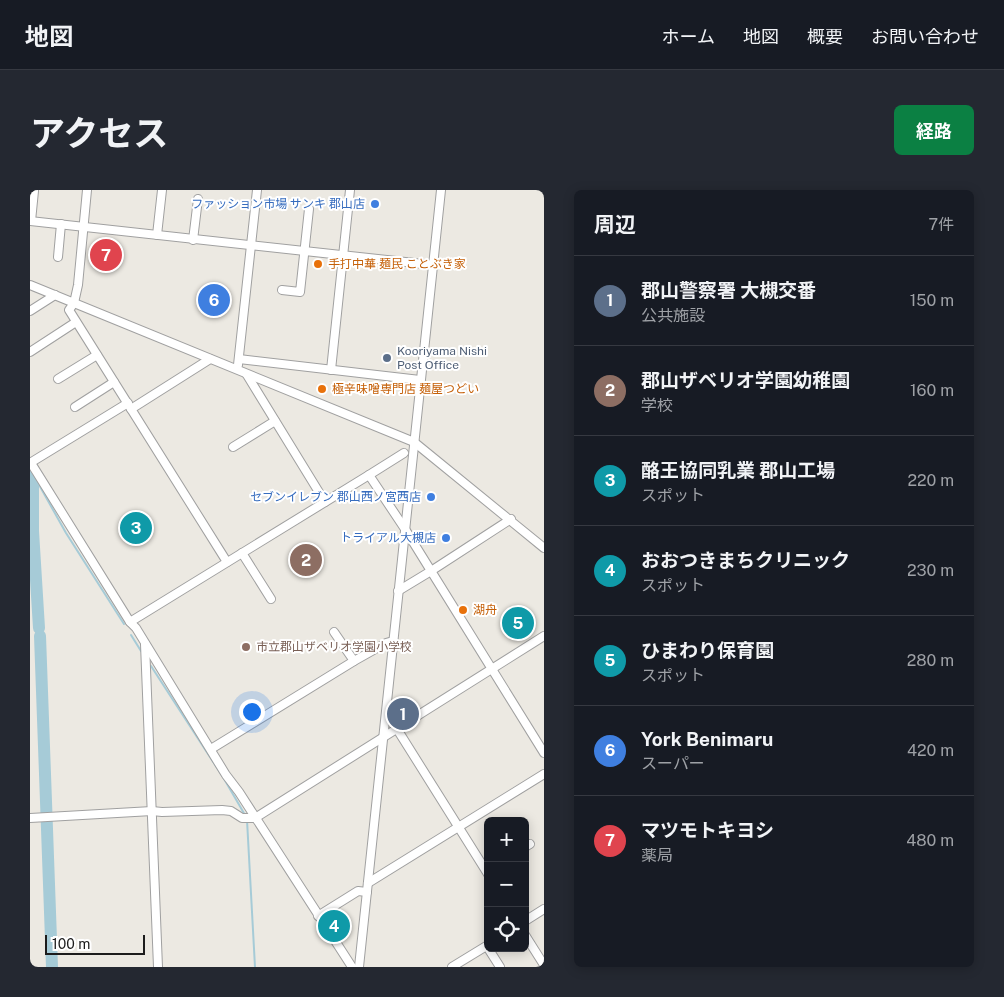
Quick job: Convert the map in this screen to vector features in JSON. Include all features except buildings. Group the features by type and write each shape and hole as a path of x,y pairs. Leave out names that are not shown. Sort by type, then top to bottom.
{"street":[{"path":"87,190 78,285 74,303 69,310 227,562"},
{"path":"157,235 162,190"},
{"path":"237,370 256,190"},
{"path":"331,370 350,190"},
{"path":"359,967 441,190"},
{"path":"34,191 30,221 433,265"},
{"path":"193,240 198,200"},
{"path":"282,290 300,292 309,209"},
{"path":"58,257 61,224"},
{"path":"30,285 414,442 544,548"},
{"path":"30,311 55,295"},
{"path":"30,352 76,322"},
{"path":"58,379 97,355"},
{"path":"210,358 30,463 211,749 249,818 352,967"},
{"path":"239,359 420,380"},
{"path":"247,375 325,502"},
{"path":"75,407 114,382"},
{"path":"234,447 275,421"},
{"path":"130,622 404,453"},
{"path":"369,475 405,529 544,752"},
{"path":"398,591 431,572 510,519"},
{"path":"242,553 271,600"},
{"path":"334,632 354,661"},
{"path":"249,818 397,729 544,636"},
{"path":"211,749 354,661 393,641"},
{"path":"145,643 158,967"},
{"path":"397,729 484,868"},
{"path":"368,883 544,774"},
{"path":"30,818 152,811 231,810 249,818"},
{"path":"318,916 358,891 367,892"},
{"path":"529,919 544,910"},
{"path":"529,941 544,965"},
{"path":"452,967 484,948"},
{"path":"491,952 500,967"}],"waterway":[{"path":"31,472 33,474 33,531 39,628"},
{"path":"33,474 66,533 124,624"},
{"path":"131,635 141,651"},
{"path":"40,636 52,967"},
{"path":"151,666 223,777 245,815"},
{"path":"247,820 255,967"}],"place":[{"name":"ファッション市場 サンキ 郡山店","path":"375,204"},
{"name":"マツモトキヨシ","path":"106,255"},
{"name":"手打中華 麺民 ことぶき家","path":"318,264"},
{"name":"York Benimaru","path":"214,300"},
{"name":"Kooriyama Nishi Post Office","path":"387,358"},
{"name":"極辛味噌専門店 麺屋つどい","path":"322,389"},
{"name":"セブンイレブン 郡山西ノ宮西店","path":"431,497"},
{"name":"酪王協同乳業 郡山工場","path":"136,528"},
{"name":"トライアル大槻店","path":"446,538"},
{"name":"郡山ザベリオ学園幼稚園","path":"306,560"},
{"name":"湖舟","path":"463,610"},
{"name":"ひまわり保育園","path":"518,623"},
{"name":"市立郡山ザベリオ学園小学校","path":"246,647"},
{"name":"郡山警察署 大槻交番","path":"403,714"},
{"name":"おおつきまちクリニック","path":"334,926"}]}
